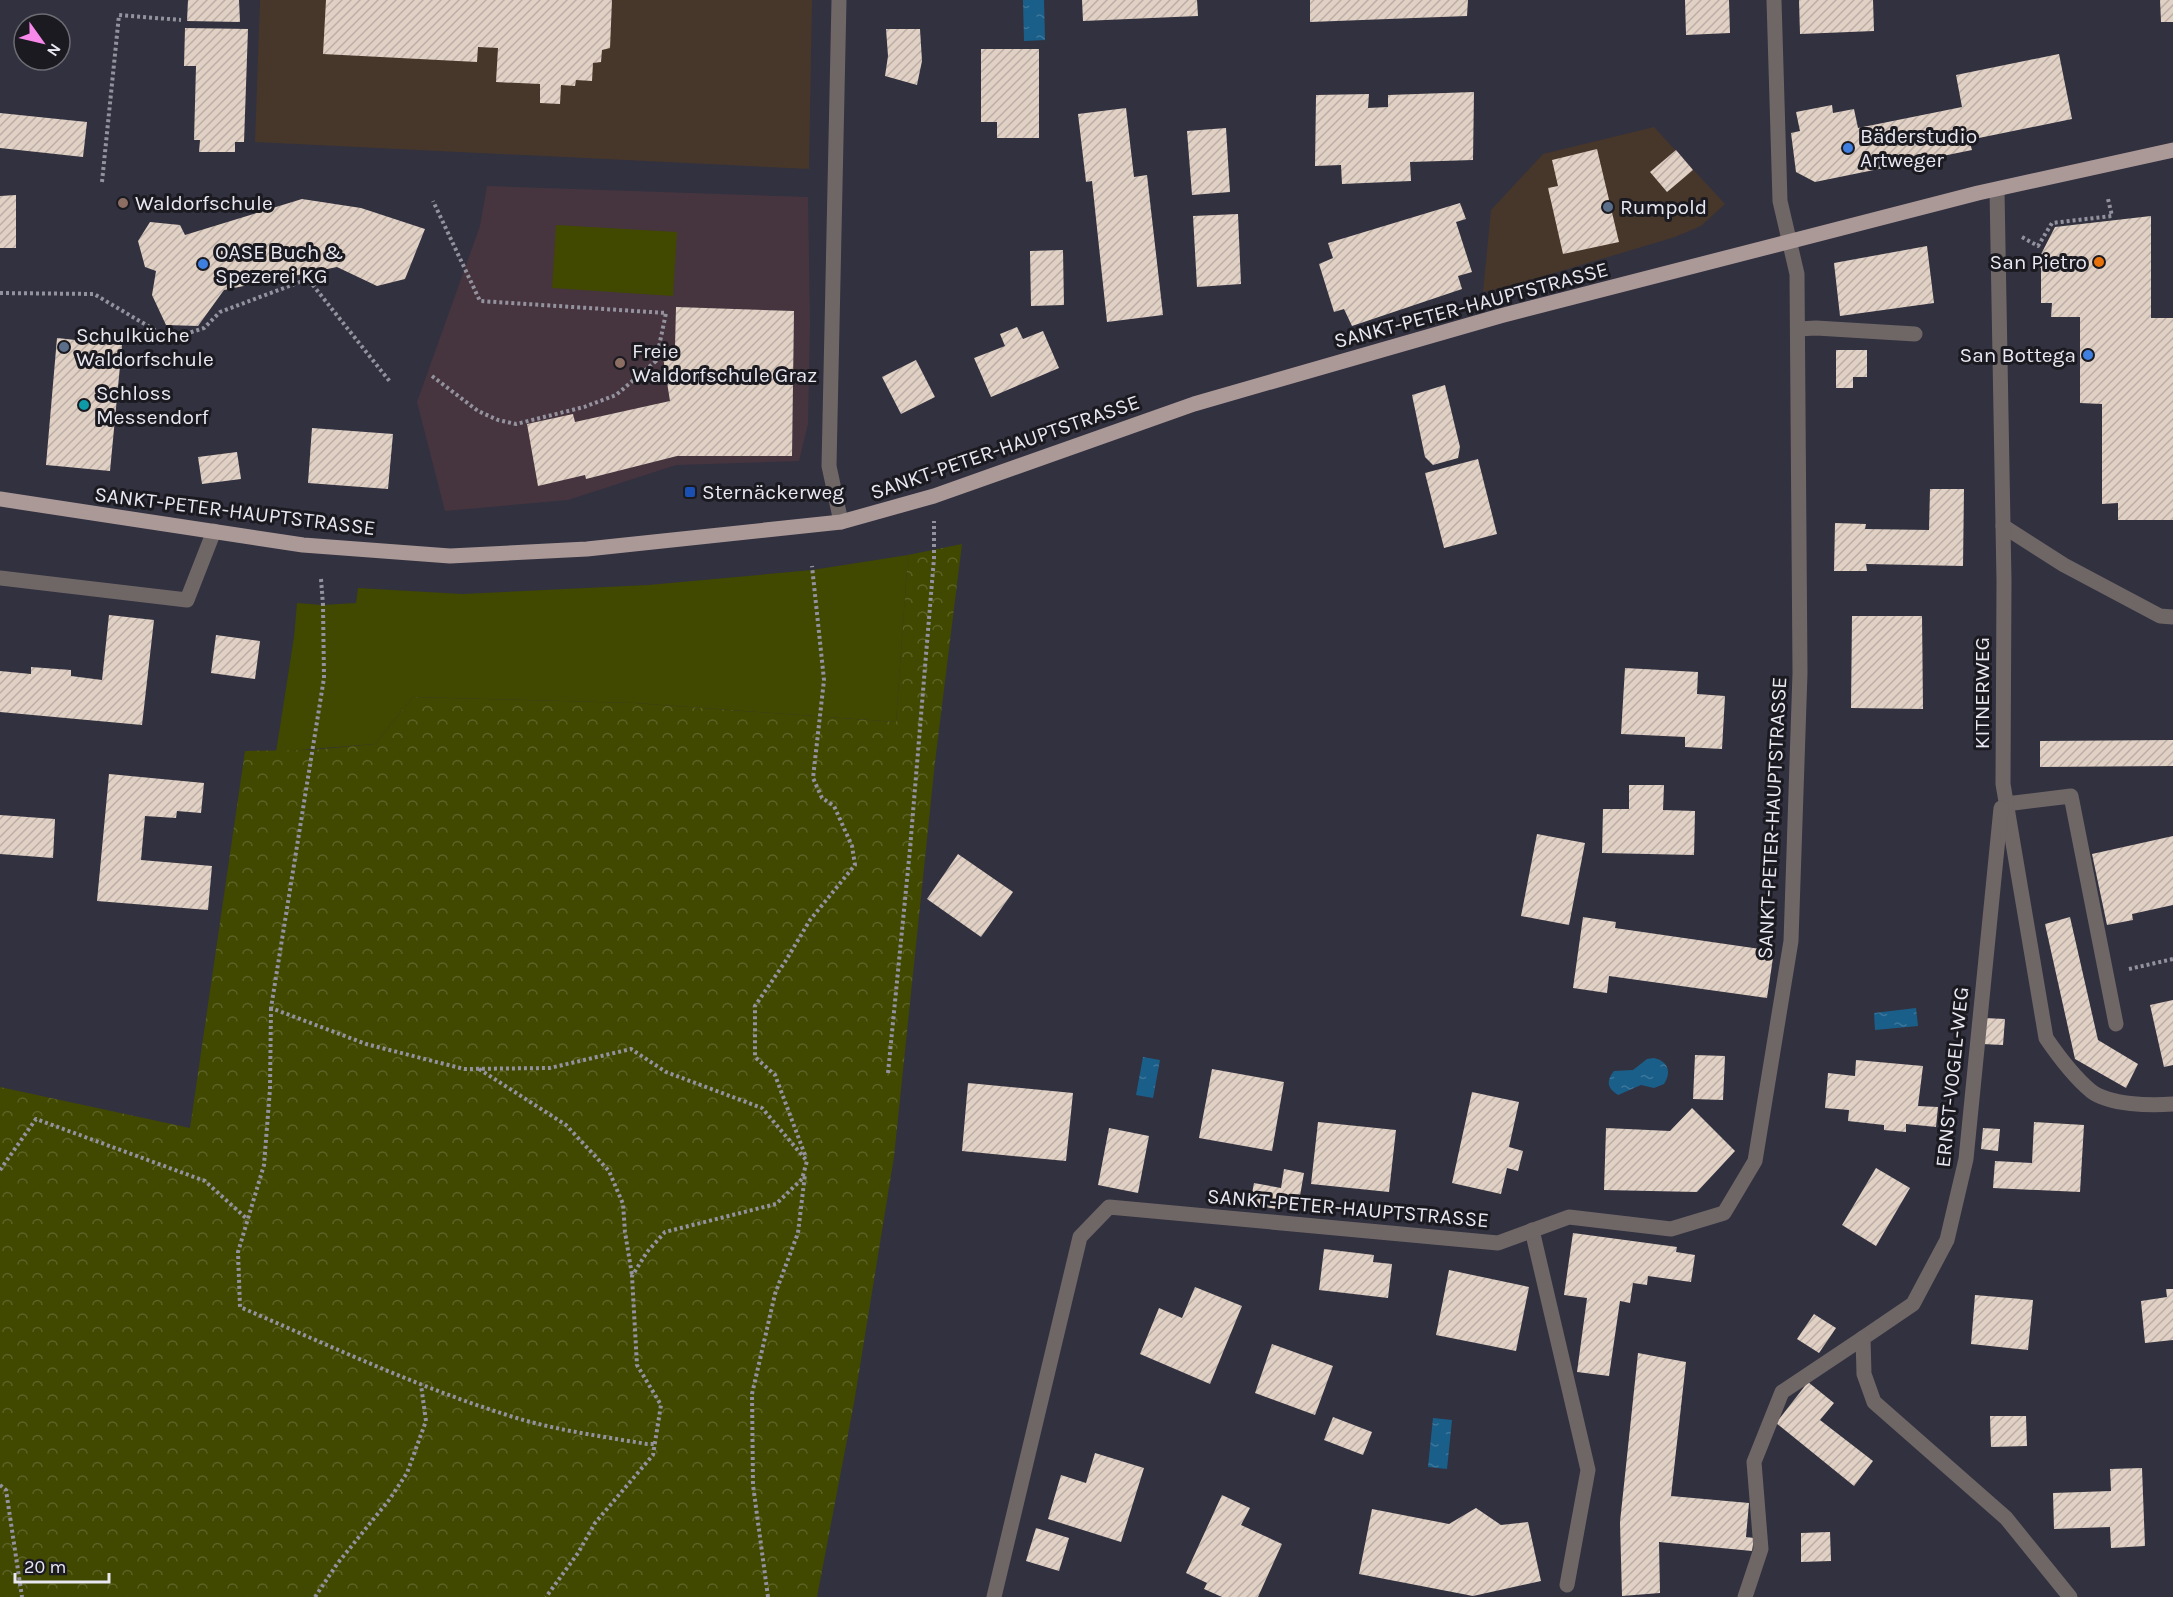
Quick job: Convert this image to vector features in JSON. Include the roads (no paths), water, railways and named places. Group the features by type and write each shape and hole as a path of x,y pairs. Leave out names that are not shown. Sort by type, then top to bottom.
{"main road":[{"name":"SANKT-PETER-HAUPTSTRASSE","path":"0,500 303,545 450,556 587,549 841,522 934,496 1194,404 1500,316 1756,252 1789,241 2173,150"}],"street":[{"path":"839,0 829,466 841,522"},
{"path":"1774,0 1780,201 1789,241"},
{"name":"KITNERWEG","path":"1997,190 2003,526 2003,784 2046,1038 2067,1067 2093,1093 2119,1102 2150,1106 2173,1104"},
{"name":"SANKT-PETER-HAUPTSTRASSE","path":"994,1597 1080,1237 1109,1207 1497,1243 1569,1217 1671,1229 1724,1213 1755,1161 1791,941 1800,673 1797,274 1789,241"},
{"path":"1798,329 1916,334"},
{"path":"2003,526 2064,565 2160,616 2173,617"},
{"path":"0,578 187,600 214,531"},
{"name":"ERNST-VOGEL-WEG","path":"1745,1597 1761,1550 1754,1462 1782,1392 1913,1304 1947,1240 1966,1160 2003,784"},
{"path":"2006,804 2071,796 2116,1024"},
{"path":"1532,1230 1588,1470 1567,1585"},
{"path":"1863,1338 1864,1374 1874,1402 2006,1518 2070,1597"}],"water":[{"path":"1023,0 1044,0 1045,40 1024,41"},
{"path":"1916,1008 1918,1026 1875,1030 1874,1013"},
{"path":"1143,1057 1160,1060 1153,1098 1136,1095"},
{"path":"1654,1058 1663,1062 1667,1068 1668,1075 1664,1084 1654,1088 1641,1085 1618,1095 1612,1090 1609,1081 1614,1071 1633,1070 1647,1059"},
{"path":"1433,1418 1452,1420 1447,1469 1428,1467"}],"place":[{"name":"Bäderstudio Artweger","path":"1848,148"},
{"name":"Waldorfschule","path":"123,203"},
{"name":"Rumpold","path":"1608,207"},
{"name":"San Pietro","path":"2099,262"},
{"name":"OASE Buch & Spezerei KG","path":"203,264"},
{"name":"Schulküche Waldorfschule","path":"64,347"},
{"name":"San Bottega","path":"2088,355"},
{"name":"Freie Waldorfschule Graz","path":"620,363"},
{"name":"Schloss Messendorf","path":"84,405"},
{"name":"Sternäckerweg","path":"690,492"}]}
